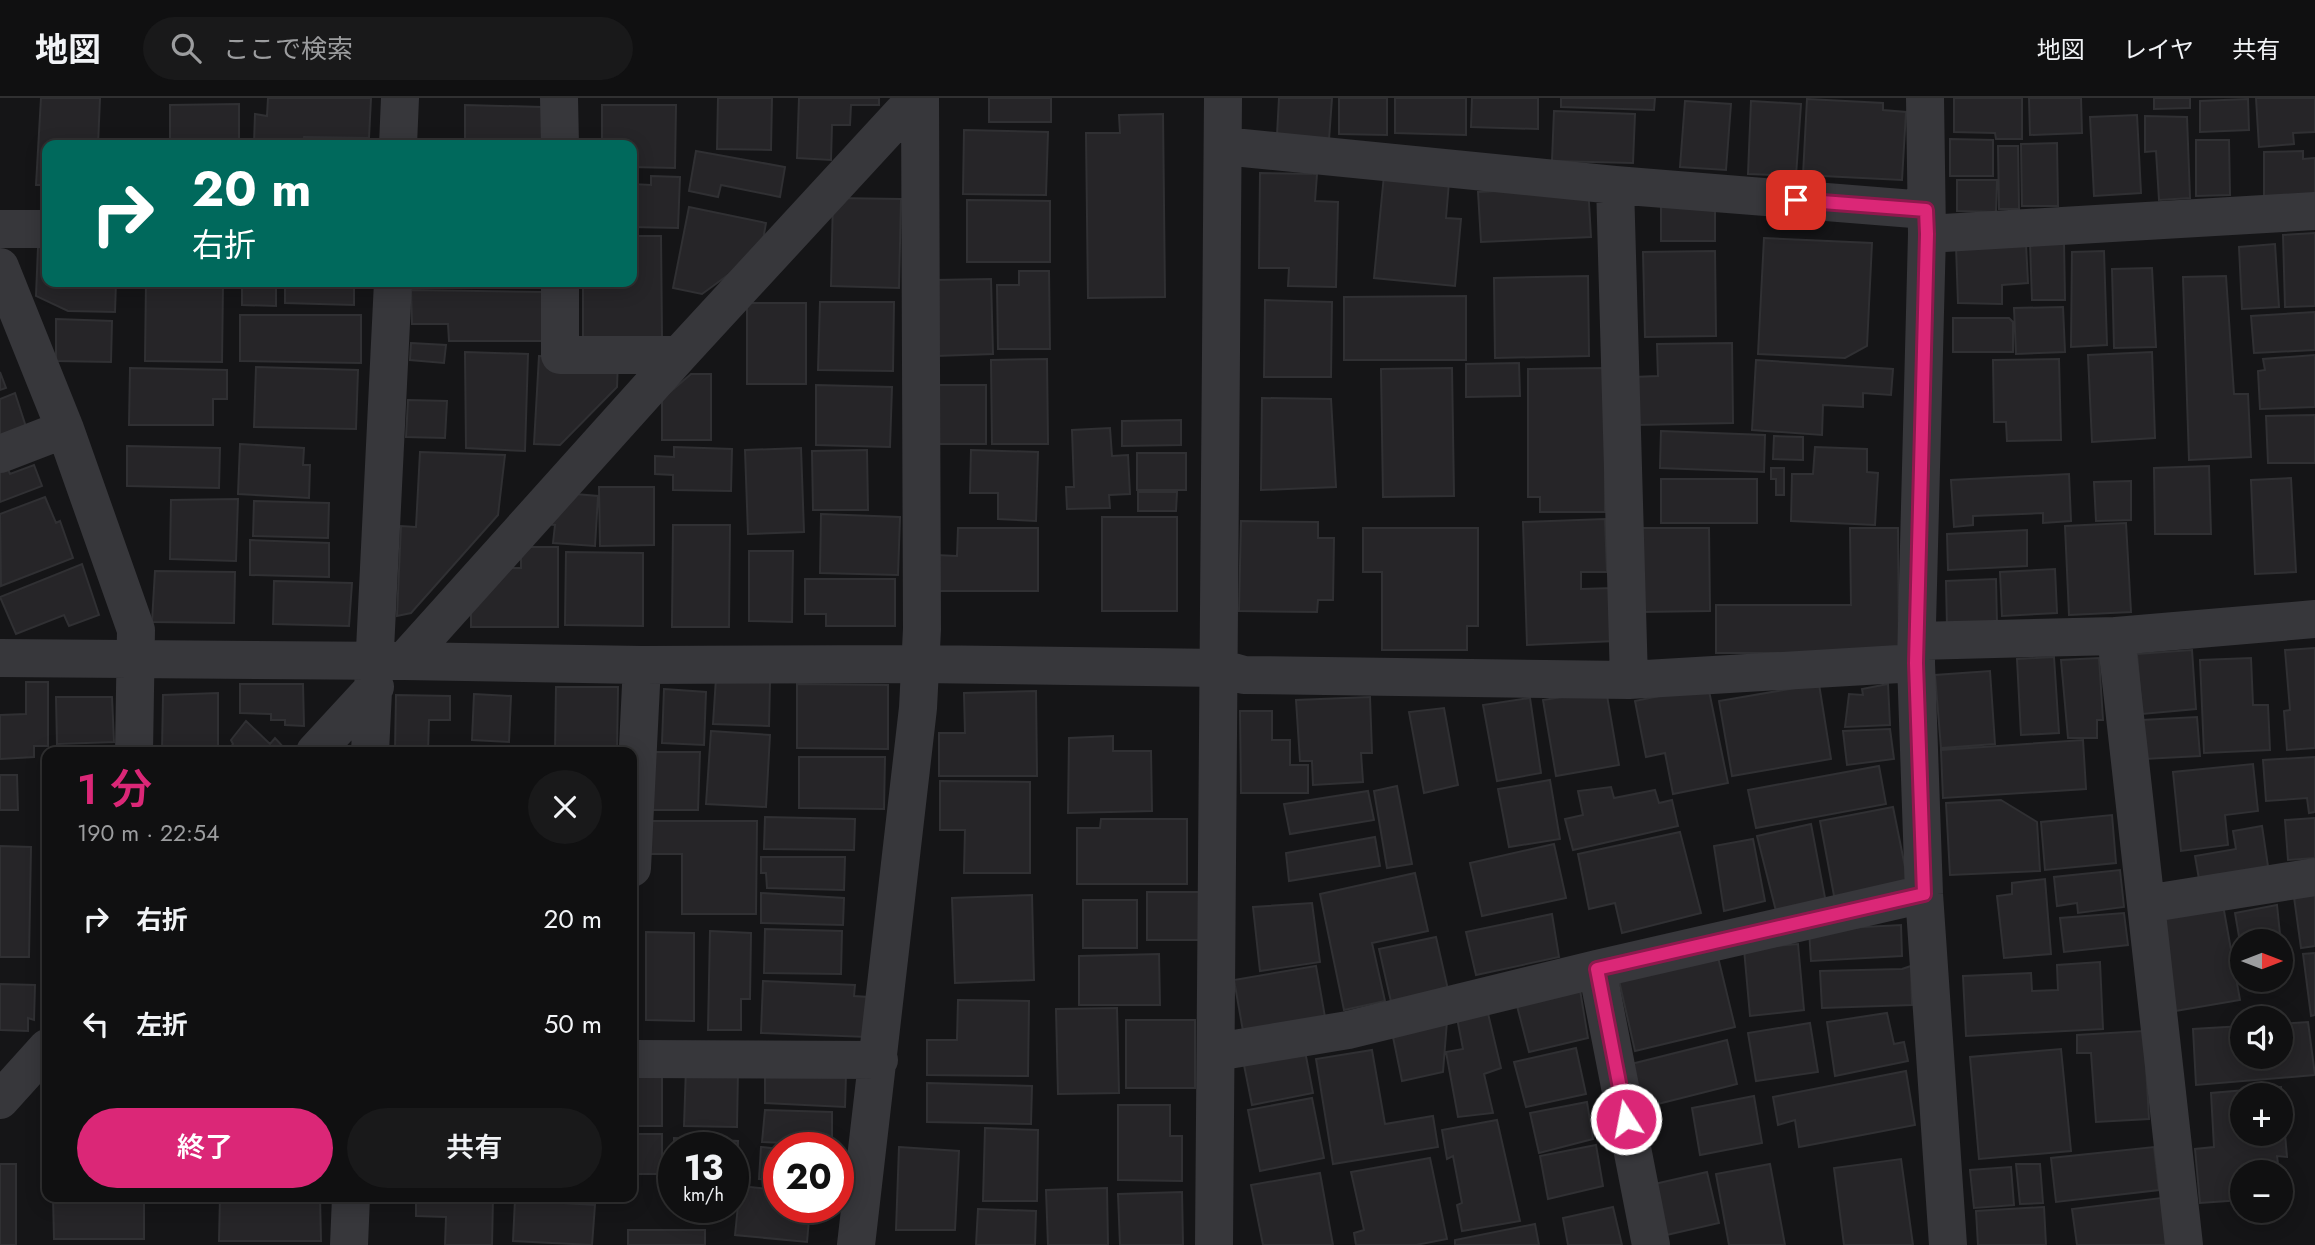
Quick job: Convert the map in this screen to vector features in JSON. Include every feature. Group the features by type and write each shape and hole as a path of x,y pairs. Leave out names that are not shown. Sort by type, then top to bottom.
{"street":[{"path":"398,140 400,98"},
{"path":"559,98 559,140"},
{"path":"319,747 385,670 918,98"},
{"path":"856,1245 879,1060 920,664 922,615 918,98"},
{"path":"1214,1245 1219,668 1211,359 1223,146 1223,98"},
{"path":"1925,98 1926,222 1916,652 1924,894 1948,1245"},
{"path":"1223,146 1615,185 1926,222 2315,211"},
{"path":"1615,185 1629,680"},
{"path":"0,229 42,229"},
{"path":"0,267 65,429 136,629 134,747"},
{"path":"371,747 385,670 393,287"},
{"path":"560,287 560,355 679,355"},
{"path":"0,454 65,429"},
{"path":"0,658 135,660 385,670 642,665 920,664 1219,668 1244,675 1629,680 1916,652 2315,619"},
{"path":"2116,636 2184,1245"},
{"path":"637,766 642,665"},
{"path":"2146,904 2315,877"},
{"path":"1216,1052 1348,1030 1597,969 1924,894"},
{"path":"1597,969 1651,1245"},
{"path":"0,1100 42,1054"},
{"path":"637,1059 879,1060"},
{"path":"349,1245 351,1202"}],"building":[{"path":"41,98 100,98 98,140 42,140 42,185 36,185"},
{"path":"268,98 371,98 369,138 304,137 304,140 254,140 255,114 267,116"},
{"path":"718,98 772,98 771,150 717,149"},
{"path":"799,98 879,98 879,105 851,105 850,125 832,125 831,160 797,158"},
{"path":"989,98 1051,98 1051,122 989,122"},
{"path":"1279,98 1332,98 1329,140 1277,135"},
{"path":"1339,98 1387,98 1387,135 1339,134"},
{"path":"1395,98 1466,98 1466,135 1395,133"},
{"path":"1472,98 1538,98 1538,129 1471,127"},
{"path":"1561,98 1655,98 1654,110 1561,107"},
{"path":"1954,98 2022,98 2022,139 1996,139 1995,133 1954,132"},
{"path":"2029,98 2081,98 2082,133 2030,135"},
{"path":"2154,98 2190,98 2190,108 2154,109"},
{"path":"2256,98 2315,98 2315,132 2293,133 2294,144 2259,147"},
{"path":"1807,99 1883,103 1883,110 1906,112 1902,180 1803,175"},
{"path":"2248,99 2249,130 2200,132 2200,101"},
{"path":"1685,101 1731,104 1726,170 1680,167"},
{"path":"1751,101 1801,104 1796,176 1748,174"},
{"path":"239,104 239,140 170,140 170,105"},
{"path":"465,105 542,107 543,140 465,140"},
{"path":"602,105 676,105 675,168 637,167 637,140 602,140"},
{"path":"1554,111 1635,114 1633,163 1552,161"},
{"path":"1163,114 1165,297 1088,298 1086,133 1120,133 1119,115"},
{"path":"2137,115 2141,193 2094,196 2090,117"},
{"path":"2145,116 2187,117 2190,198 2159,200 2156,151 2145,152"},
{"path":"964,130 1048,132 1046,195 963,194"},
{"path":"1950,139 1993,140 1993,176 1950,176"},
{"path":"2196,140 2229,140 2230,195 2196,196"},
{"path":"2057,143 2058,206 2022,206 2021,144"},
{"path":"1998,146 2018,146 2019,209 1999,209"},
{"path":"696,151 785,167 780,197 721,185 718,197 689,191"},
{"path":"2303,151 2303,159 2315,158 2315,198 2264,200 2264,152"},
{"path":"1260,173 1317,174 1315,201 1338,202 1336,287 1288,286 1289,268 1259,268"},
{"path":"1384,175 1449,182 1446,218 1461,219 1455,286 1374,278"},
{"path":"651,176 680,177 678,228 637,227 637,184 651,185"},
{"path":"1957,180 1997,180 1996,212 1957,211"},
{"path":"1588,186 1591,237 1481,242 1478,192"},
{"path":"833,198 901,199 899,288 831,286"},
{"path":"1715,199 1715,241 1661,241 1661,200"},
{"path":"967,200 1050,201 1050,262 967,262"},
{"path":"689,207 766,223 761,251 702,294 673,288"},
{"path":"2315,233 2315,306 2285,307 2283,235"},
{"path":"637,236 661,236 662,337 583,337 583,287 637,287"},
{"path":"1764,238 1872,243 1867,346 1845,358 1758,354"},
{"path":"2064,242 2065,300 2032,300 2030,243"},
{"path":"2026,244 2028,283 2002,285 2002,304 1958,303 1956,246"},
{"path":"2275,244 2279,307 2242,309 2239,247"},
{"path":"38,247 42,247 42,287 116,287 115,312 68,311 36,296"},
{"path":"1715,251 1716,336 1645,337 1643,252"},
{"path":"2104,251 2107,345 2071,347 2072,252"},
{"path":"2152,268 2156,347 2114,348 2112,269"},
{"path":"1019,271 1049,271 1050,349 998,349 997,285 1019,285"},
{"path":"1588,276 1589,356 1495,358 1494,278"},
{"path":"2226,276 2234,394 2248,394 2251,457 2189,460 2183,277"},
{"path":"991,279 993,354 936,356 935,280"},
{"path":"146,287 223,287 222,362 145,361"},
{"path":"242,287 276,287 276,306 242,305"},
{"path":"285,287 354,287 354,305 285,303"},
{"path":"411,290 545,292 546,341 449,341 448,324 412,324"},
{"path":"1466,296 1466,360 1344,360 1344,297"},
{"path":"1265,300 1332,302 1331,377 1264,377"},
{"path":"820,302 894,302 893,371 818,370"},
{"path":"747,303 806,303 806,384 747,384"},
{"path":"2063,307 2065,352 2016,354 2014,308"},
{"path":"2315,312 2315,350 2254,353 2251,316"},
{"path":"240,315 361,315 361,363 240,361"},
{"path":"1953,318 2009,318 2013,322 2013,352 1953,352"},
{"path":"56,319 112,321 111,362 56,361"},
{"path":"411,343 446,345 444,363 410,360"},
{"path":"1732,343 1733,423 1636,425 1634,377 1658,376 1657,344"},
{"path":"465,352 528,354 525,451 466,448"},
{"path":"2152,352 2155,438 2092,442 2088,355"},
{"path":"2315,355 2315,407 2260,409 2258,371 2265,370 2263,359"},
{"path":"539,356 618,360 617,387 560,445 534,444"},
{"path":"1047,359 1048,444 992,444 991,360"},
{"path":"2059,359 2061,440 2007,441 2006,422 1994,422 1993,360"},
{"path":"1756,360 1893,369 1891,395 1863,393 1863,407 1823,405 1822,435 1752,430"},
{"path":"1519,363 1520,396 1466,397 1466,364"},
{"path":"256,367 358,370 356,429 254,427"},
{"path":"130,368 227,370 227,399 213,399 213,425 129,425"},
{"path":"1452,368 1454,496 1383,497 1381,369"},
{"path":"1605,368 1605,512 1540,512 1540,497 1528,497 1528,369"},
{"path":"0,372 6,388 0,390"},
{"path":"691,374 711,374 711,440 662,440 662,399"},
{"path":"816,385 892,387 890,447 816,445"},
{"path":"939,385 986,385 986,444 925,444"},
{"path":"15,393 26,427 0,436 0,399"},
{"path":"1262,398 1331,399 1336,487 1261,490"},
{"path":"408,400 447,401 445,438 406,437"},
{"path":"2315,415 2315,463 2268,463 2266,416"},
{"path":"1181,420 1181,445 1122,446 1122,421"},
{"path":"1110,428 1112,456 1128,455 1130,494 1109,495 1110,508 1067,509 1066,487 1074,487 1072,430"},
{"path":"1661,431 1765,435 1764,472 1660,468"},
{"path":"1774,436 1803,437 1803,460 1773,459"},
{"path":"240,444 304,448 303,465 310,465 309,498 238,494"},
{"path":"127,446 220,448 219,488 127,486"},
{"path":"674,447 732,449 731,491 673,490 673,475 655,474 655,456 674,457"},
{"path":"1815,447 1867,449 1867,472 1878,473 1875,525 1791,521 1792,474 1813,474"},
{"path":"801,448 804,532 748,534 745,450"},
{"path":"867,450 868,510 813,510 812,451"},
{"path":"971,450 1038,452 1036,521 998,519 998,493 970,493"},
{"path":"420,452 505,455 498,515 411,613 397,616 401,526 416,527"},
{"path":"1137,453 1186,453 1186,490 1137,490"},
{"path":"6,465 10,474 34,465 42,486 0,502 0,468"},
{"path":"2209,466 2211,534 2155,534 2154,468"},
{"path":"1771,468 1784,468 1784,495 1776,495 1776,479 1771,479"},
{"path":"2069,474 2071,521 2043,523 2043,513 1973,516 1973,525 1954,527 1951,480"},
{"path":"2291,478 2296,572 2255,574 2251,480"},
{"path":"1661,479 1757,479 1757,523 1661,523"},
{"path":"2131,481 2131,520 2096,521 2094,482"},
{"path":"599,487 654,487 654,545 600,546"},
{"path":"1138,492 1177,492 1176,511 1138,511"},
{"path":"575,494 598,496 595,546 553,543 555,525 543,524"},
{"path":"45,497 56,523 60,521 73,558 1,586 0,514"},
{"path":"238,499 236,561 170,559 171,500"},
{"path":"254,501 329,503 328,538 253,536"},
{"path":"821,514 900,517 898,575 820,573"},
{"path":"1102,517 1177,517 1177,611 1102,611"},
{"path":"1605,519 1607,572 1581,572 1581,589 1613,588 1615,641 1527,645 1523,522"},
{"path":"1241,521 1318,522 1318,538 1334,538 1333,600 1318,600 1317,612 1239,611"},
{"path":"2126,523 2131,612 2069,615 2065,526"},
{"path":"673,525 730,525 729,627 672,627"},
{"path":"958,528 1038,528 1038,591 936,591 936,555 957,556"},
{"path":"1363,528 1478,528 1478,626 1467,626 1467,650 1382,650 1382,572 1363,572"},
{"path":"1641,528 1709,528 1710,611 1641,612"},
{"path":"1850,528 1898,528 1899,653 1716,653 1716,605 1851,605"},
{"path":"2027,530 2027,566 1948,570 1947,534"},
{"path":"250,540 329,543 329,577 250,575"},
{"path":"521,547 558,547 558,627 471,627 471,603 502,568 521,568"},
{"path":"749,551 793,551 792,622 749,621"},
{"path":"566,552 643,553 643,626 565,625"},
{"path":"82,564 99,615 69,626 64,615 16,634 0,597"},
{"path":"2055,569 2057,613 2002,616 2000,572"},
{"path":"155,571 235,572 234,623 152,622"},
{"path":"805,579 895,579 895,626 826,626 826,614 805,614"},
{"path":"1996,579 1997,624 1947,627 1946,581"},
{"path":"274,581 352,583 349,626 273,624"},
{"path":"2315,648 2315,748 2287,750 2284,711 2290,710 2285,650"},
{"path":"2192,650 2196,709 2142,714 2137,654"},
{"path":"2054,657 2059,733 2021,735 2017,659"},
{"path":"2099,658 2103,720 2097,720 2097,738 2068,738 2061,660"},
{"path":"2251,658 2253,705 2268,705 2270,750 2204,753 2200,660"},
{"path":"1990,671 1995,744 1941,748 1935,675"},
{"path":"716,678 770,680 769,726 713,724"},
{"path":"26,682 48,682 48,746 34,746 34,757 0,759 0,715 26,714"},
{"path":"240,684 303,684 304,726 285,725 285,720 271,720 271,714 240,713"},
{"path":"797,684 888,685 888,749 797,748"},
{"path":"1819,684 1831,759 1732,776 1719,701"},
{"path":"1888,684 1890,725 1845,727 1849,694 1863,695 1862,689"},
{"path":"1708,686 1728,783 1673,794 1665,753 1646,757 1635,701"},
{"path":"556,687 618,687 617,747 555,747"},
{"path":"664,689 706,692 704,745 662,743"},
{"path":"1606,690 1619,765 1556,776 1543,700"},
{"path":"1036,691 1037,776 939,776 939,733 965,733 964,693"},
{"path":"218,693 218,747 162,747 163,695"},
{"path":"474,694 511,696 509,742 472,740"},
{"path":"396,695 450,696 450,720 429,720 428,747 395,747"},
{"path":"56,697 112,697 114,742 57,744"},
{"path":"1370,697 1372,753 1361,753 1363,782 1313,785 1312,761 1300,761 1296,700"},
{"path":"1530,698 1541,773 1497,781 1483,705"},
{"path":"1444,708 1458,785 1424,793 1409,712"},
{"path":"1240,711 1272,711 1272,740 1290,740 1290,765 1308,765 1308,793 1241,793"},
{"path":"2197,717 2200,756 2144,759 2142,720"},
{"path":"246,721 270,744 275,738 283,747 231,747 233,744 231,740"},
{"path":"1890,729 1894,759 1847,765 1843,731"},
{"path":"711,731 770,735 766,807 706,804"},
{"path":"1113,736 1113,751 1151,751 1152,811 1068,813 1069,738"},
{"path":"2083,740 2086,789 1943,798 1941,750"},
{"path":"655,752 700,752 698,810 648,810"},
{"path":"799,757 885,757 884,809 799,808"},
{"path":"2315,757 2315,812 2309,813 2307,798 2266,801 2263,760"},
{"path":"2253,764 2258,811 2225,815 2228,845 2181,851 2173,772"},
{"path":"1879,766 1886,804 1756,828 1748,790"},
{"path":"0,775 17,775 18,810 0,810"},
{"path":"1550,780 1560,839 1509,847 1498,789"},
{"path":"940,781 1030,782 1030,873 964,873 965,830 940,830"},
{"path":"1397,786 1412,864 1387,868 1374,791"},
{"path":"1611,787 1614,798 1655,790 1659,803 1672,800 1678,826 1573,850 1565,819 1583,815 1578,791"},
{"path":"1368,791 1374,820 1290,834 1284,804"},
{"path":"2001,800 2037,822 2040,871 1950,875 1946,803"},
{"path":"1893,807 1909,887 1835,901 1820,821"},
{"path":"2112,815 2116,863 2045,870 2041,822"},
{"path":"765,817 855,819 854,850 764,849"},
{"path":"2315,818 2315,858 2288,860 2285,820"},
{"path":"1101,819 1187,819 1187,884 1077,884 1077,828 1100,828"},
{"path":"646,821 757,821 756,914 682,914 682,854 646,854"},
{"path":"1811,824 1826,903 1776,911 1757,836"},
{"path":"2262,826 2269,873 2200,885 2195,856 2236,849 2233,831"},
{"path":"1680,832 1701,913 1622,933 1615,903 1589,909 1578,854"},
{"path":"1375,837 1380,866 1289,881 1286,853"},
{"path":"1753,839 1765,901 1724,911 1714,846"},
{"path":"1554,844 1566,898 1482,916 1470,863"},
{"path":"0,846 31,847 29,957 0,957"},
{"path":"761,857 845,857 844,890 767,888 766,873 761,873"},
{"path":"2120,870 2124,907 2078,913 2077,903 2057,906 2054,877"},
{"path":"1415,873 1428,931 1372,943 1385,1001 1344,1010 1320,894"},
{"path":"2045,879 2051,954 2004,958 1997,896 2012,894 2012,883"},
{"path":"2315,888 2315,946 2301,948 2293,890"},
{"path":"1147,892 1201,892 1201,940 1147,940"},
{"path":"761,893 844,898 843,925 761,923"},
{"path":"1032,895 1034,980 955,983 952,898"},
{"path":"1083,900 1137,900 1137,948 1083,948"},
{"path":"1312,903 1320,962 1260,971 1253,907"},
{"path":"2223,905 2230,944 2230,992 2239,992 2240,1000 2175,1011 2159,916"},
{"path":"2277,905 2279,929 2238,929 2235,913"},
{"path":"2124,913 2128,945 2064,952 2060,918"},
{"path":"1552,914 1559,957 1476,975 1466,932"},
{"path":"1901,925 1902,956 1811,961 1809,930"},
{"path":"765,929 842,931 841,974 764,973"},
{"path":"710,931 751,933 750,999 741,999 741,1030 708,1030"},
{"path":"646,932 694,933 694,1021 646,1020"},
{"path":"1436,937 1449,994 1392,1006 1379,949"},
{"path":"1798,944 1804,1010 1750,1016 1744,949"},
{"path":"1717,953 1735,1027 1635,1051 1618,976"},
{"path":"2315,953 2315,1015 2311,1016 2303,954"},
{"path":"1159,954 1160,1005 1079,1005 1079,956"},
{"path":"2100,962 2103,1029 1966,1036 1963,976 2031,973 2032,991 2058,990 2057,965"},
{"path":"1316,966 1325,1017 1243,1031 1234,980"},
{"path":"1911,966 1912,1005 1822,1008 1820,971 1902,969"},
{"path":"763,981 855,985 854,996 869,997 868,1037 761,1033"},
{"path":"0,984 35,985 34,1020 28,1018 28,1031 0,1030"},
{"path":"1580,990 1588,1038 1529,1052 1517,1006"},
{"path":"958,1000 1029,1001 1028,1076 927,1075 927,1040 957,1040"},
{"path":"1486,1005 1501,1068 1484,1074 1493,1113 1458,1117 1446,1052 1463,1049 1456,1013"},
{"path":"1117,1008 1119,1093 1058,1094 1056,1009"},
{"path":"1887,1013 1894,1044 1904,1042 1908,1061 1835,1076 1827,1022"},
{"path":"1126,1020 1195,1020 1195,1088 1126,1088"},
{"path":"1447,1021 1443,1072 1402,1081 1392,1032"},
{"path":"2308,1022 2315,1075 2196,1085 2193,1029 2230,1027 2230,1069 2293,1069 2293,1023"},
{"path":"1810,1023 1818,1072 1756,1081 1748,1033"},
{"path":"2144,1031 2149,1119 2096,1122 2091,1053 2077,1053 2077,1035"},
{"path":"1727,1040 1737,1084 1642,1108 1631,1064"},
{"path":"1576,1048 1586,1094 1526,1107 1514,1062"},
{"path":"2061,1049 2071,1151 1979,1159 1970,1057"},
{"path":"1372,1050 1385,1124 1433,1116 1438,1147 1333,1164 1316,1059"},
{"path":"1305,1051 1313,1093 1252,1105 1244,1065"},
{"path":"637,1068 662,1069 662,1126 637,1126"},
{"path":"686,1068 738,1069 737,1127 684,1126"},
{"path":"765,1069 846,1074 845,1107 765,1103"},
{"path":"1906,1071 1915,1125 1799,1147 1795,1120 1778,1125 1773,1097"},
{"path":"927,1083 1032,1086 1031,1124 927,1122"},
{"path":"2230,1091 2230,1146 2286,1146 2287,1157 2277,1156 2278,1160 2230,1160 2230,1201 2200,1203 2195,1149 2214,1147 2211,1093"},
{"path":"1754,1096 1762,1143 1700,1155 1692,1108"},
{"path":"1312,1098 1324,1158 1260,1171 1248,1110"},
{"path":"1587,1102 1593,1139 1539,1153 1530,1113"},
{"path":"1118,1105 1170,1105 1170,1136 1182,1136 1182,1181 1118,1180"},
{"path":"765,1110 832,1112 832,1132 763,1132 762,1142"},
{"path":"1497,1120 1520,1221 1462,1231 1457,1205 1462,1203 1453,1156 1447,1159 1442,1130"},
{"path":"985,1128 1038,1130 1037,1201 983,1201"},
{"path":"637,1134 658,1134 658,1174 637,1174"},
{"path":"1596,1145 1603,1186 1548,1199 1540,1156"},
{"path":"761,1147 763,1179 759,1179"},
{"path":"899,1147 959,1151 955,1230 896,1230"},
{"path":"2154,1147 2159,1190 2056,1202 2051,1158"},
{"path":"1430,1158 1447,1239 1416,1245 1356,1245 1354,1233 1364,1230 1351,1172"},
{"path":"1901,1159 1913,1245 1844,1245 1834,1168"},
{"path":"0,1164 16,1164 16,1245 0,1245"},
{"path":"1770,1164 1785,1245 1729,1245 1716,1174"},
{"path":"2016,1164 2040,1164 2043,1203 2020,1204"},
{"path":"2011,1167 2014,1205 1974,1208 1970,1170"},
{"path":"1707,1172 1719,1223 1662,1236 1650,1185"},
{"path":"1320,1173 1333,1245 1263,1245 1251,1185"},
{"path":"749,1187 763,1188 763,1223 809,1223 807,1242 735,1235 736,1223 749,1223"},
{"path":"1107,1188 1108,1245 1048,1245 1046,1190"},
{"path":"1182,1192 1183,1245 1120,1245 1118,1194"},
{"path":"2161,1198 2167,1245 2077,1245 2072,1209"},
{"path":"53,1202 144,1202 144,1239 54,1239"},
{"path":"220,1202 320,1202 321,1241 219,1241"},
{"path":"416,1202 493,1202 492,1245 445,1245 446,1217 416,1216"},
{"path":"515,1202 595,1205 592,1245 513,1241"},
{"path":"1613,1207 1622,1245 1568,1245 1563,1218"},
{"path":"2044,1207 2046,1245 1978,1245 1976,1211"},
{"path":"978,1209 1036,1211 1035,1245 976,1245"},
{"path":"1535,1224 1539,1245 1455,1245 1455,1240"},
{"path":"628,1230 705,1230 705,1245 628,1245"}],"route":[{"path":"1626,1119 1597,969 1924,894 1916,663 1926,210 1796,200"}]}
